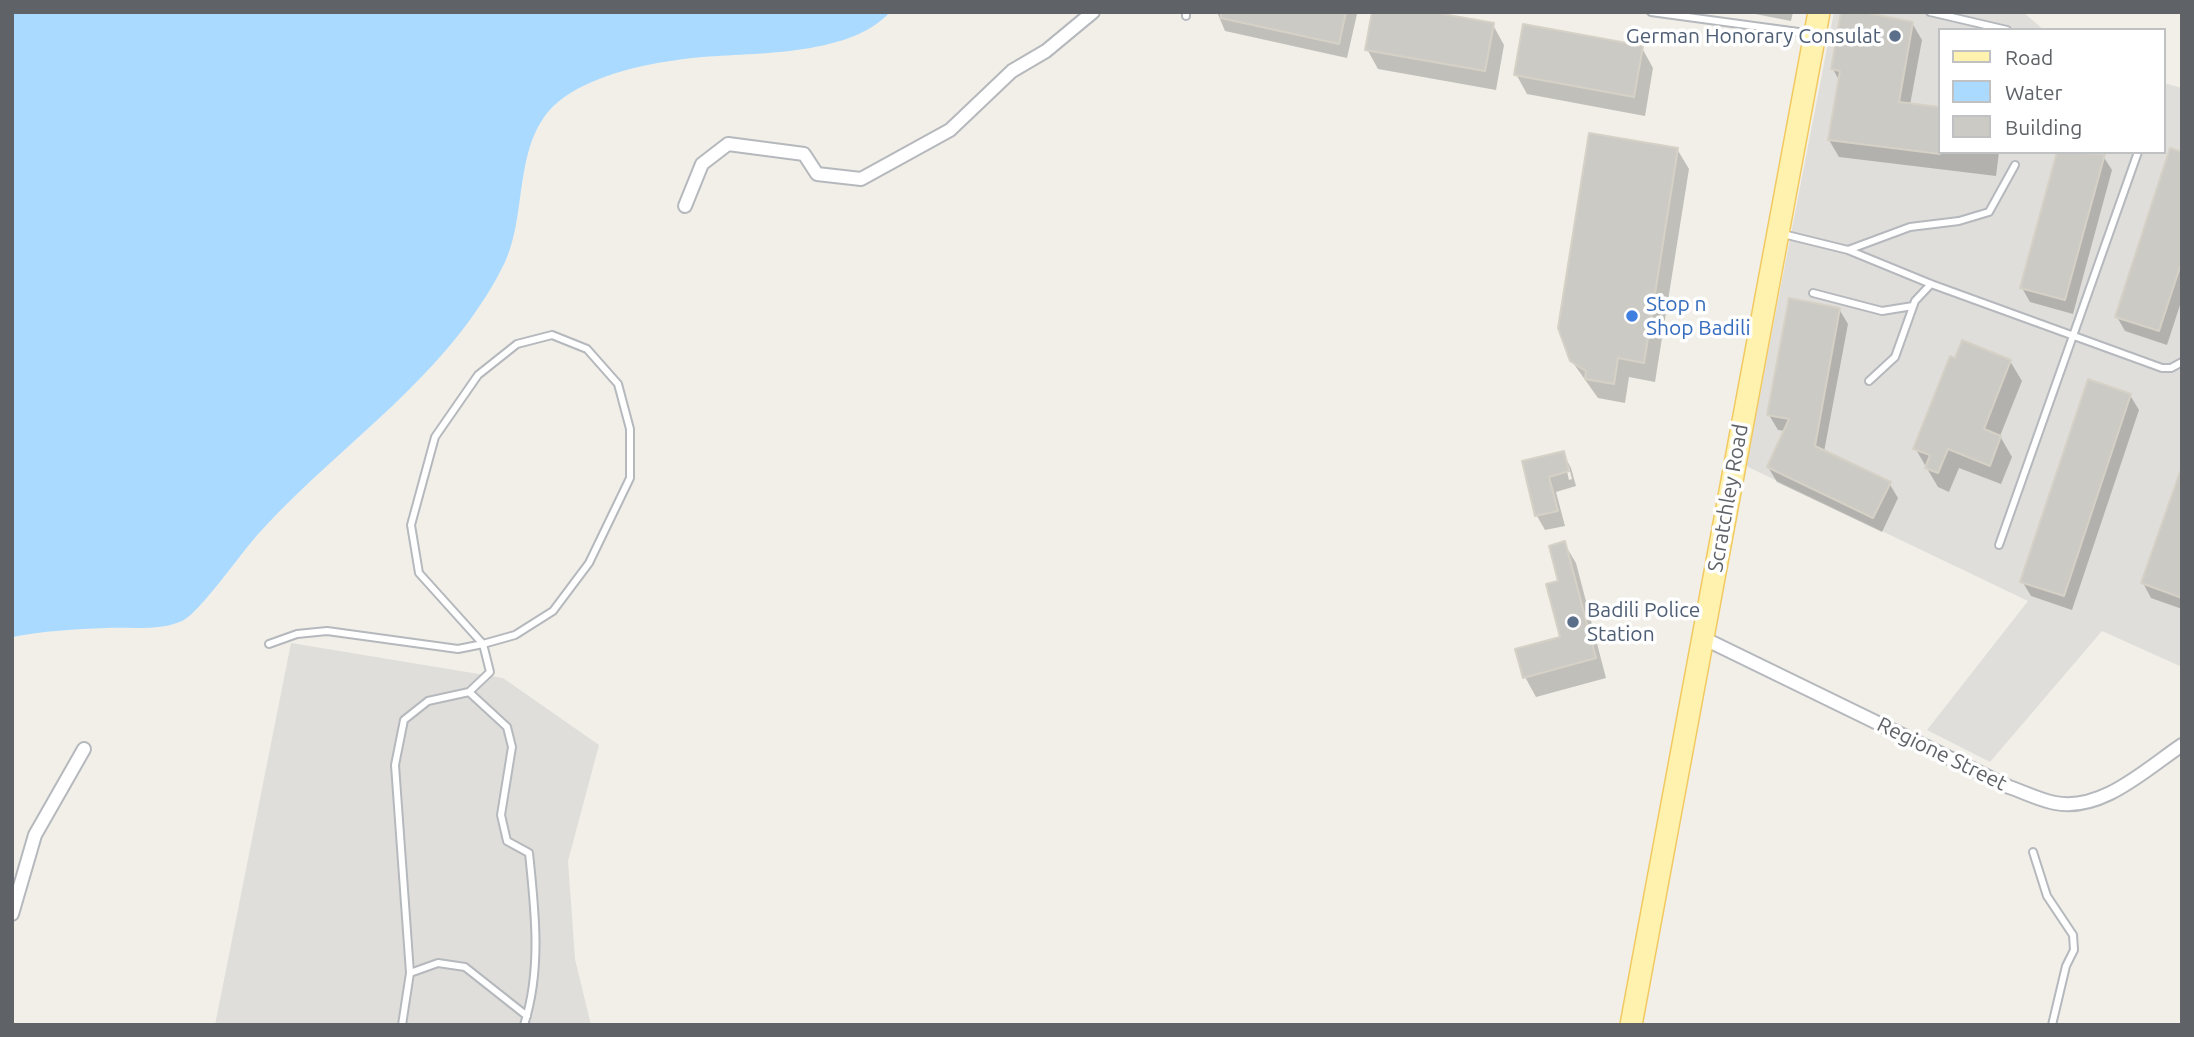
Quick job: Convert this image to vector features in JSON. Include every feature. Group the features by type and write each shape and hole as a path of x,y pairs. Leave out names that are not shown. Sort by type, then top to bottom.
{"main road":[{"name":"Scratchley Road","path":"1631,1025 1819,12"}],"street":[{"path":"685,206 702,164 728,144 804,154 817,174 861,179 950,130 1012,71 1045,51 1093,12"},
{"name":"Regione Street","path":"1703,638 2008,787 2054,803 2080,804 2097,799 2182,745"},
{"path":"12,914 35,835 84,749"}],"lane":[{"path":"1651,12 1815,34"},
{"path":"1930,12 1998,28"},
{"path":"1999,545 2137,154"},
{"path":"1848,250 1910,227 1959,221 1989,212 2015,165"},
{"path":"1778,233 1848,250 1931,284 2162,368 2171,368 2182,362"},
{"path":"1869,381 1895,357 1914,306 1931,284"},
{"path":"1814,293 1882,311 1914,306"},
{"path":"269,644 297,634 327,631 458,649 482,644 515,635 553,611 589,563 630,478 630,429 618,384 587,349 552,335 517,344 478,375 435,437 411,526 419,573 482,644 489,672 469,692 428,701 404,720 395,765 410,974 402,1025"},
{"path":"469,692 507,727 512,747 501,815 507,841 529,853 536,974 524,1025"},
{"path":"2033,852 2047,896 2073,935 2074,950 2066,966 2052,1025"},
{"path":"410,974 438,963 466,967 527,1016"}],"shaded area":[{"path":"1834,12 2023,12 2042,28 1938,28 1938,154 2166,154 2166,84 2182,88 2182,667 2102,631 1990,762 1927,730 2028,601 1746,466"},
{"path":"291,643 503,678 599,745 568,861 575,959 591,1025 215,1025"}],"water":[{"path":"12,12 890,12 872,27 850,38 824,45 768,53 692,58 642,66 592,82 563,98 547,114 535,132 528,153 512,242 505,262 482,302 455,339 425,373 260,532 190,616 173,624 154,627 71,630 12,637"}],"building":[{"path":"1221,12 1346,12 1339,44 1221,18"},
{"path":"1372,12 1431,12 1494,23 1485,71 1365,50"},
{"path":"1841,12 1862,12 1913,22 1899,102 1938,107 1938,154 1828,140 1840,71 1831,69"},
{"path":"1523,24 1643,46 1634,97 1514,75"},
{"path":"1589,133 1678,148 1644,363 1618,358 1614,384 1585,379 1586,371 1570,361 1558,328"},
{"path":"2170,148 2182,152 2182,261 2159,331 2115,317"},
{"path":"2056,154 2105,154 2065,300 2020,288"},
{"path":"1789,298 1840,308 1815,446 1891,482 1873,518 1767,467 1789,419 1767,415"},
{"path":"1962,340 2011,360 1984,429 2001,436 1990,466 1948,449 1938,473 1925,468 1930,455 1913,449 1950,356 1955,358"},
{"path":"2088,379 2131,394 2064,596 2020,582"},
{"path":"1564,451 1569,471 1549,477 1558,511 1535,516 1522,461"},
{"path":"2182,472 2182,598 2141,583"},
{"path":"1565,541 1596,658 1523,678 1515,649 1560,637 1546,584 1558,581 1549,546"}],"place":[{"name":"German Honorary Consulat","path":"1895,36"},
{"name":"Stop n Shop Badili","path":"1632,316"},
{"name":"Badili Police Station","path":"1573,622"}]}
